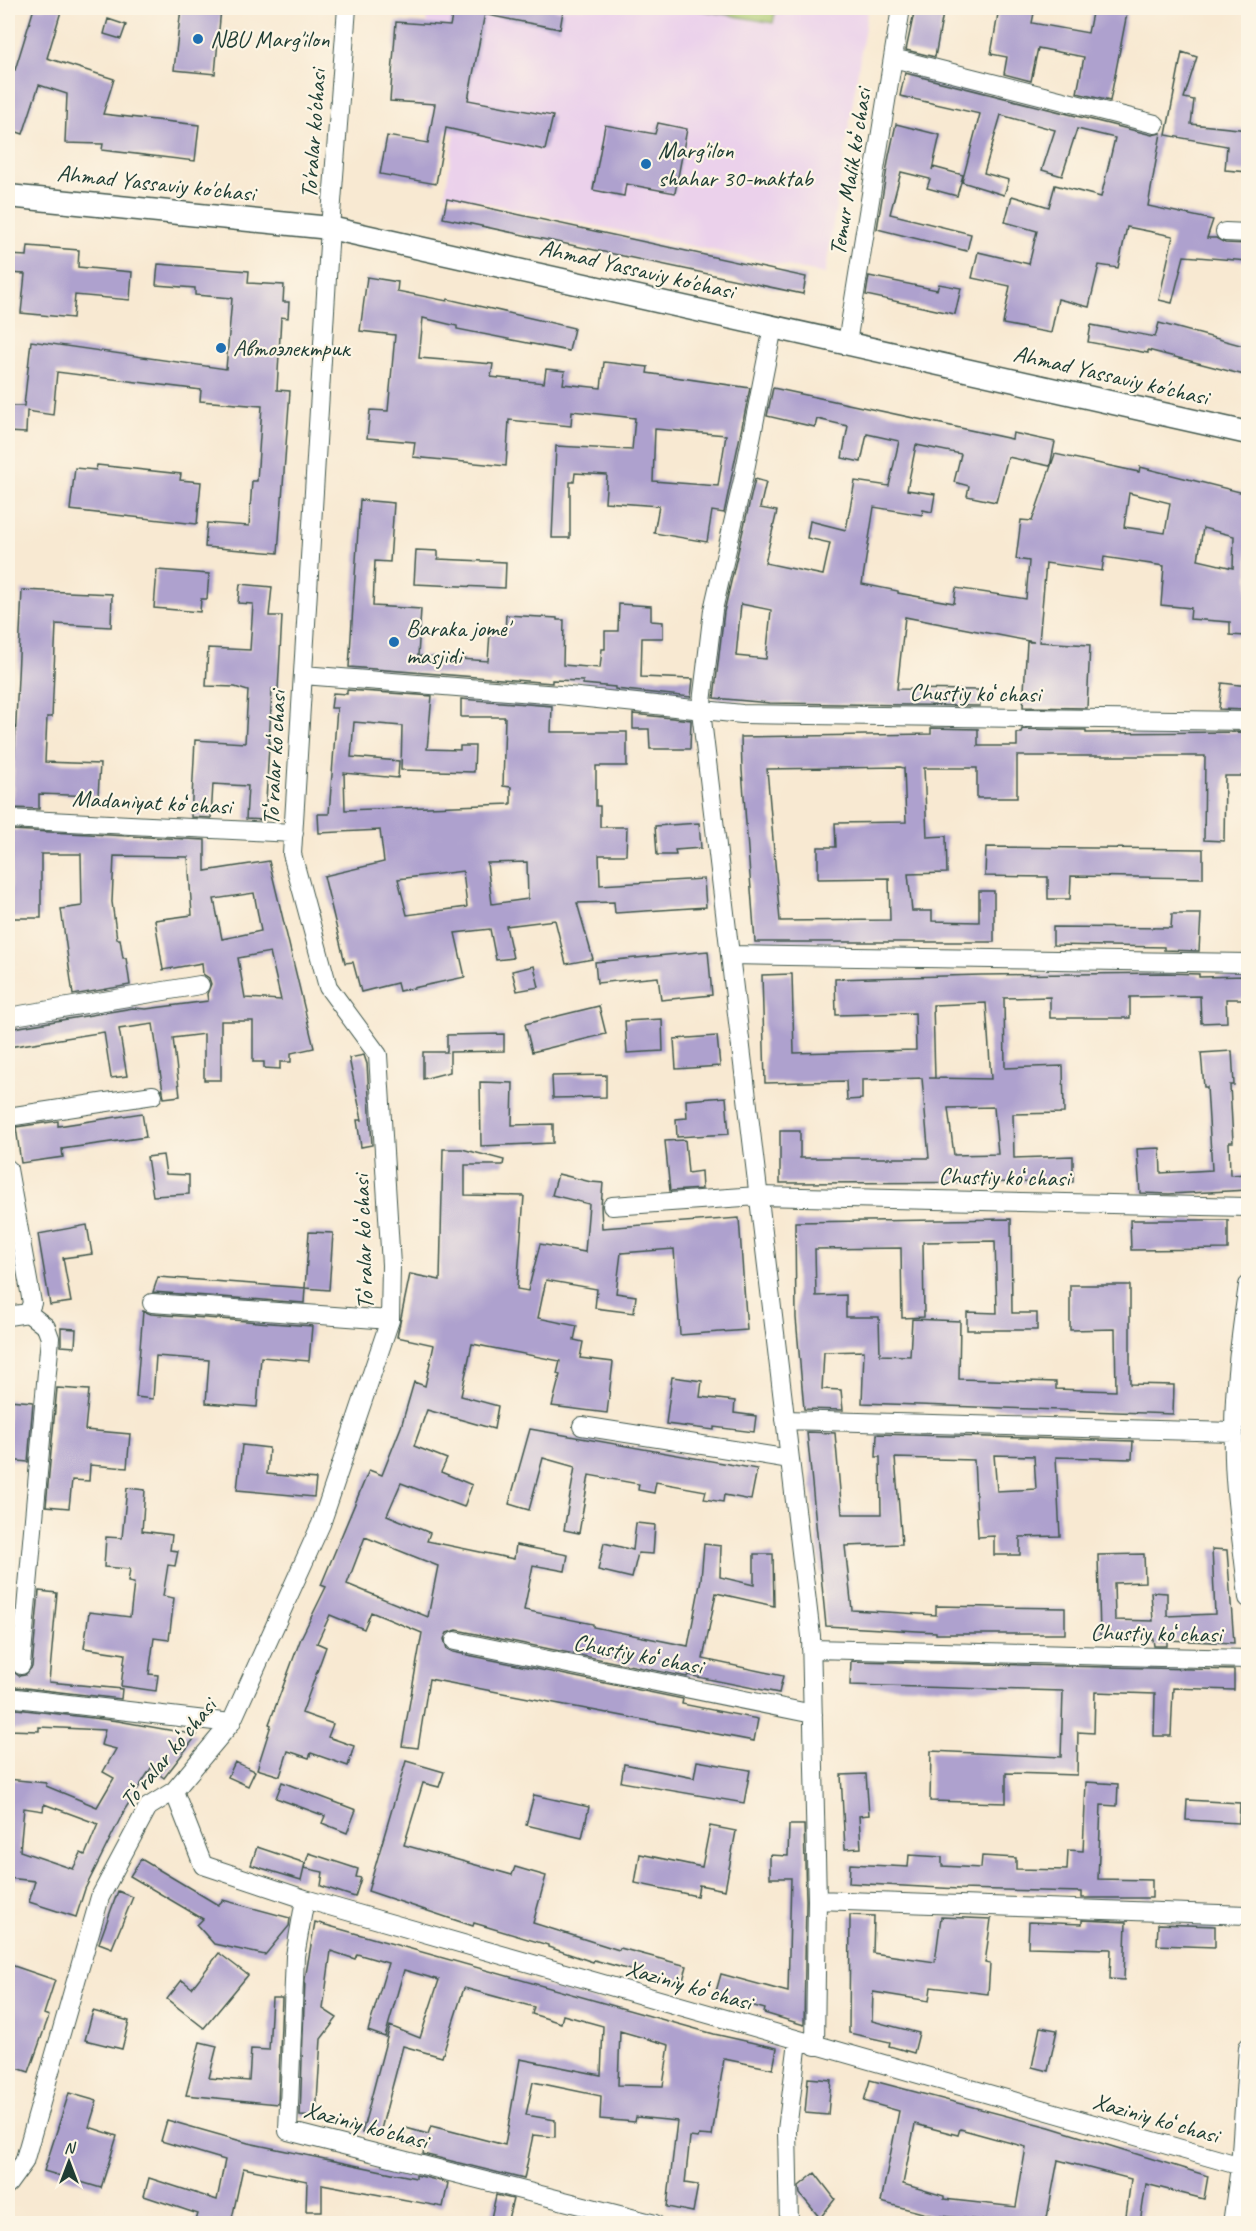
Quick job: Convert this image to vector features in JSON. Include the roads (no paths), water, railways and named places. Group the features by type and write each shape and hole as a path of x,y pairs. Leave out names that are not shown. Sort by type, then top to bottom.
{"main road":[{"name":"Ahmad Yassaviy ko'chasi","path":"8,196 330,228 1248,433"}],"street":[{"name":"To'ralar ko'chasi","path":"330,228 347,8"},
{"name":"Temur Malik koʻchasi","path":"847,343 901,8"},
{"path":"893,57 1155,124"},
{"name":"Toʻralar koʻchasi","path":"8,2184 24,2162 100,1898 148,1807 174,1791 231,1723 321,1524 390,1320 391,1265 378,1055 328,987 292,854 330,228"},
{"path":"1225,232 1248,233"},
{"path":"773,327 743,480 713,610 701,711 811,1649 818,1900 806,2044 787,2130 789,2223"},
{"name":"Chustiy koʻchasi","path":"303,675 559,695 742,714 1248,721"},
{"name":"Madaniyat koʻchasi","path":"8,819 294,833"},
{"path":"730,955 1248,963"},
{"path":"8,1017 200,985"},
{"path":"8,1117 153,1095"},
{"path":"8,1168 32,1303 28,1313"},
{"name":"Chustiy koʻchasi","path":"612,1206 758,1196 1248,1207"},
{"path":"1248,1285 1240,1343 1233,1432 1248,1598"},
{"path":"152,1304 390,1320"},
{"path":"8,1316 28,1313 46,1327 50,1338 21,1665"},
{"path":"785,1420 1233,1432"},
{"path":"582,1426 790,1459"},
{"name":"Chustiy koʻchasi","path":"455,1641 813,1714"},
{"name":"Chustiy koʻchasi","path":"811,1649 1248,1659"},
{"path":"8,1697 231,1723"},
{"name":"Xaziniy koʻchasi","path":"174,1791 203,1865 305,1899 1244,2168"},
{"name":"Xaziniy ko'chasi","path":"305,1899 295,1956 288,2131 655,2223"},
{"path":"818,1900 1248,1915"},
{"path":"1232,2223 1244,2168 1248,2047"}],"place":[{"name":"NBU Marg'ilon","path":"198,39"},
{"name":"Marg'ilon shahar 30-maktab","path":"646,164"},
{"name":"Автоэлектрик","path":"221,348"},
{"name":"Baraka jome' masjidi","path":"394,642"}]}
